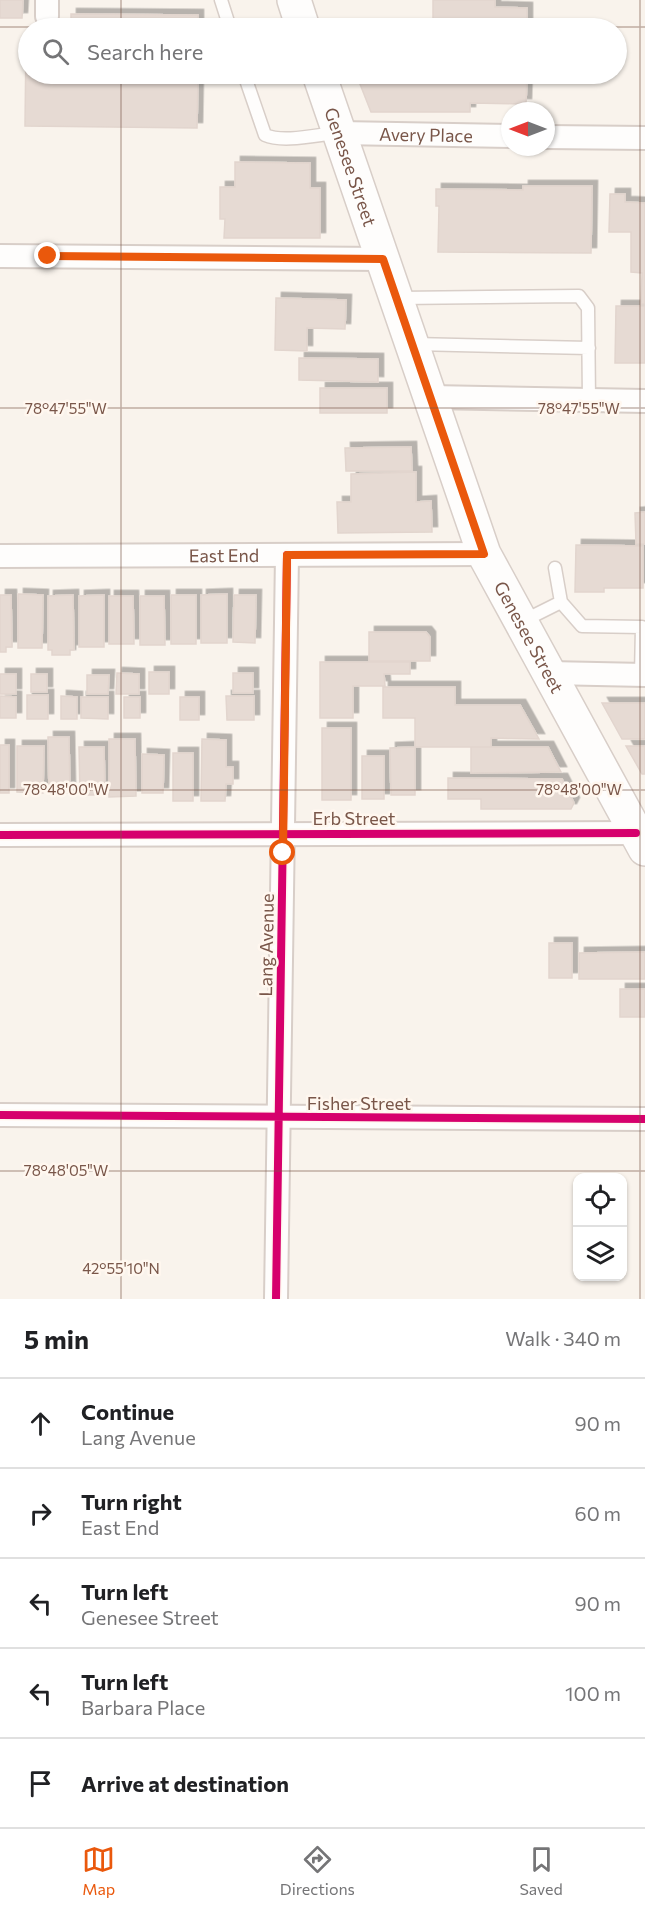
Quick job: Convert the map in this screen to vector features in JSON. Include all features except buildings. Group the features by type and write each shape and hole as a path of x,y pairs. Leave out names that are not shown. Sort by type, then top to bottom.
{"main road":[{"path":"294,0 300,18"},
{"name":"Genesee Street","path":"323,84 484,554 641,841"}],"street":[{"name":"Avery Place","path":"340,133 501,136"},
{"path":"555,137 645,138"},
{"path":"0,256 383,259"},
{"path":"431,397 645,401"},
{"name":"East End","path":"0,556 484,554"},
{"name":"Lang Avenue","path":"276,1299 287,555"},
{"path":"549,674 643,675"},
{"name":"Erb Street","path":"0,835 283,833 641,841"},
{"name":"Fisher Street","path":"0,1115 645,1119"}],"lane":[{"path":"221,0 227,18"},
{"path":"247,84 265,135 282,139 340,133"},
{"path":"396,298 579,296 588,308 589,400"},
{"path":"412,344 590,348"},
{"path":"555,568 561,602 582,626 642,627 643,675"},
{"path":"521,622 561,602"}],"cycle path":[{"path":"276,1299 287,555"},
{"path":"0,835 636,833"},
{"path":"0,1115 645,1119"}],"route":[{"path":"48,256 383,259 484,554 287,555 283,853"}]}
